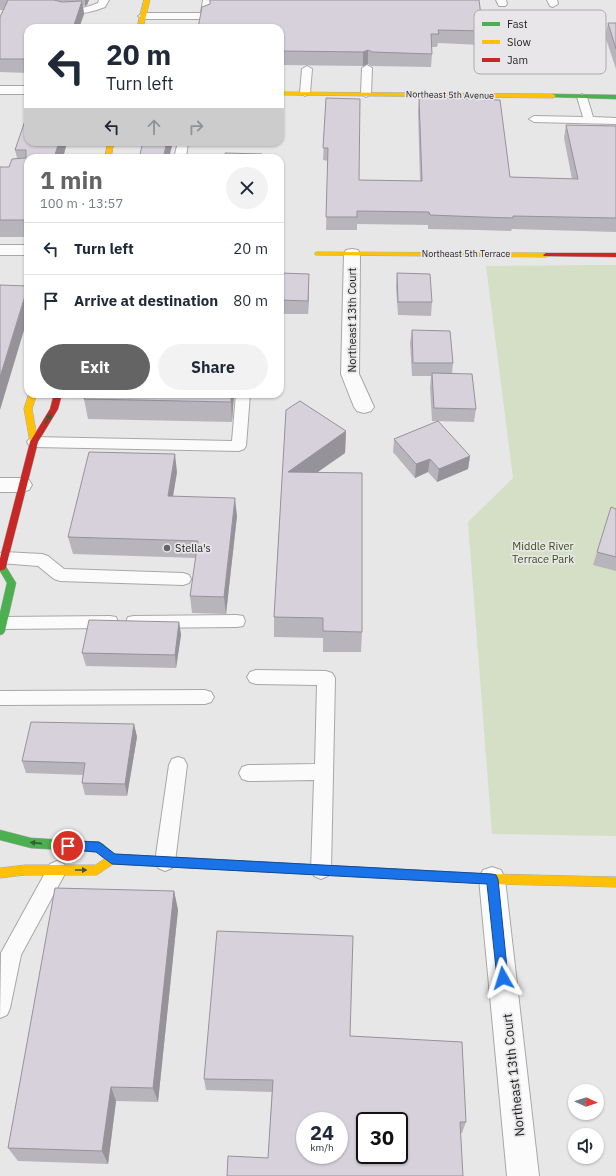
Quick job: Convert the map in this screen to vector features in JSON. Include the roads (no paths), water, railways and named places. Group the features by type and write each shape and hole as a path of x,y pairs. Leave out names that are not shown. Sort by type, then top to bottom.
{"street":[{"path":"141,24 147,0"},
{"path":"0,90 24,90"},
{"name":"Northeast 5th Avenue","path":"284,93 616,97"},
{"path":"0,250 24,250"},
{"name":"Northeast 5th Terrace","path":"316,254 616,255"},
{"name":"Northeast 13th Court","path":"352,254 350,374 364,407"},
{"path":"32,398 28,409 34,442"},
{"path":"1,627 12,583 2,564 34,442 54,409 57,398"},
{"path":"0,485 22,485"},
{"path":"0,835 31,843 99,847 112,859 492,879 616,882"},
{"path":"0,873 25,870 97,870 112,859"},
{"name":"Northeast 13th Court","path":"492,879 523,1176"}],"lane":[{"path":"45,0 43,6 54,11 89,11 102,5 104,0"},
{"path":"143,16 205,16 207,1 238,1"},
{"path":"366,94 367,68"},
{"path":"305,93 307,69"},
{"path":"582,97 589,120"},
{"path":"534,120 616,121"},
{"path":"34,442 239,446 244,398"},
{"path":"2,564 42,560 60,575 183,578"},
{"path":"1,627 237,620"},
{"path":"256,677 326,678 321,870"},
{"path":"0,698 205,697"},
{"path":"165,862 178,765"},
{"path":"248,773 323,772"},
{"path":"0,1008 11,953 57,870"}],"place":[{"name":"Stella's","path":"167,548"}],"park label":[{"name":"Middle River Terrace Park","path":"543,552"}]}
